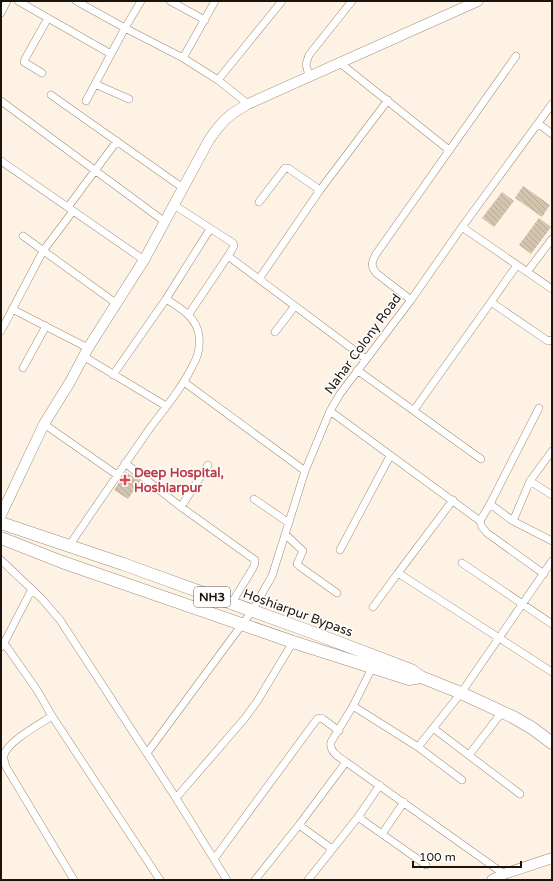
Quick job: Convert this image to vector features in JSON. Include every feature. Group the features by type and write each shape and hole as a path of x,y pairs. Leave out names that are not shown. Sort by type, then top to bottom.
{"highway":[{"name":"Hoshiarpur Bypass","path":"1,523 123,564 411,670 421,677 502,712 532,728 552,743"},
{"name":"NH3","path":"1,538 62,562 293,642 409,679 421,677"}],"street":[{"path":"1,13 7,1"},
{"path":"18,1 112,54"},
{"path":"76,1 183,58 218,80 248,104"},
{"path":"86,101 141,1"},
{"path":"170,1 205,20"},
{"path":"183,58 215,1"},
{"path":"309,76 306,64 309,55 352,1"},
{"path":"1,515 44,424 70,382 86,352 144,260 209,140 220,124 230,114 248,104 464,5 478,1"},
{"path":"218,80 278,2"},
{"path":"42,73 24,62 48,18"},
{"path":"411,300 376,272 372,268 372,262 376,254 516,56"},
{"path":"340,63 449,150"},
{"path":"95,84 129,99"},
{"path":"51,96 183,188"},
{"path":"259,279 320,190 388,100"},
{"path":"1,101 165,222"},
{"name":"Nahar Colony Road","path":"147,753 252,611 272,576 305,471 330,411 340,394 411,300 462,227 552,104"},
{"path":"538,124 552,134"},
{"path":"1,331 44,251 70,209 116,141"},
{"path":"1,161 144,260"},
{"path":"259,202 286,168 320,190"},
{"path":"174,205 234,245 234,249 189,314"},
{"path":"462,227 527,272 551,285"},
{"path":"113,375 166,299 210,229"},
{"path":"22,236 117,304"},
{"path":"527,272 552,239"},
{"path":"228,256 366,359"},
{"path":"414,410 517,265"},
{"path":"69,546 117,475 184,382 194,365 199,346 199,335 196,325 189,314 166,299"},
{"path":"491,302 548,341 552,340"},
{"path":"275,332 294,306"},
{"path":"12,309 46,326 86,352 113,375 166,406"},
{"path":"23,368 46,326"},
{"path":"357,370 481,459"},
{"path":"184,382 305,471"},
{"path":"480,521 539,408"},
{"path":"330,411 390,456 453,500 480,521 486,533 544,574"},
{"path":"44,424 117,475"},
{"path":"340,550 390,456"},
{"path":"513,521 530,481 551,456"},
{"path":"125,464 181,507 255,560 253,568 230,604"},
{"path":"181,507 208,464"},
{"path":"530,481 552,495"},
{"path":"254,499 289,523"},
{"path":"373,607 453,500"},
{"path":"490,504 513,521 552,541"},
{"path":"285,534 303,550 298,561 298,566 337,593"},
{"path":"1,560 32,589 60,620 176,798 227,880"},
{"path":"418,747 461,693 552,562"},
{"path":"462,563 552,624"},
{"path":"398,573 552,672"},
{"path":"32,589 2,645 37,690 52,716 160,880"},
{"path":"176,798 246,718 293,642"},
{"path":"372,668 354,706 331,742 330,746 335,754 504,874"},
{"path":"354,706 418,747 462,780"},
{"path":"469,755 502,712"},
{"path":"52,716 13,743 4,754 4,761 6,767 74,880"},
{"path":"214,859 317,719 323,719 338,731"},
{"path":"433,728 520,794"},
{"path":"255,880 299,825 346,762"},
{"path":"308,880 358,817 380,785"},
{"path":"382,834 404,802"},
{"path":"358,817 426,864"},
{"path":"299,825 332,848"},
{"path":"492,880 504,874 552,858"}],"building":[{"path":"523,186 550,205 542,217 515,198"},
{"path":"502,192 514,201 494,227 482,218"},
{"path":"539,218 551,227 531,254 519,245"},
{"path":"126,472 140,481 128,499 114,490"}],"place":[{"name":"Deep Hospital, Hoshiarpur","path":"125,480"}]}
